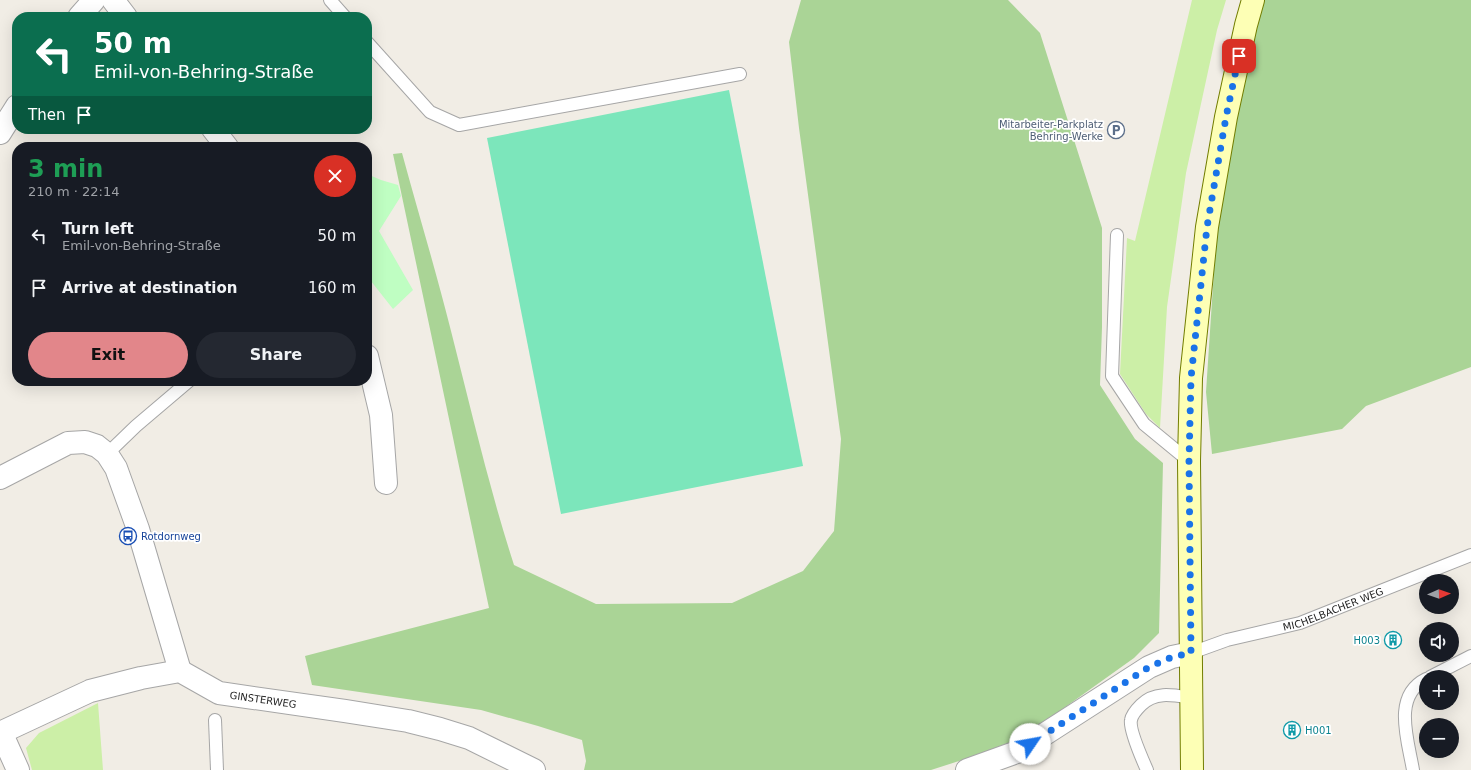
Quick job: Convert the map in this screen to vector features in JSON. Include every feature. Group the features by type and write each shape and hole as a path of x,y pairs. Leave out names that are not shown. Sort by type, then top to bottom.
{"main road":[{"path":"1192,770 1189,461 1191,378 1207,227 1226,117 1253,0"}],"street":[{"path":"83,12 94,0"},
{"path":"113,0 122,12"},
{"path":"0,133 12,114"},
{"path":"217,134 223,142"},
{"path":"372,377 381,414 386,483"},
{"path":"0,478 68,443 85,442 97,446 107,454 116,468 138,529 180,671 141,678 90,691 1,733 18,770"},
{"path":"966,770 1017,752 1149,667 1172,657 1191,653"},
{"name":"GINSTERWEG","path":"180,671 219,693 344,711 440,729 469,738 534,770"}],"lane":[{"path":"330,0 341,12"},
{"path":"372,48 430,112 459,125 740,74"},
{"path":"1117,235 1112,376 1144,424 1189,461"},
{"path":"107,454 136,426 183,386"},
{"name":"MICHELBACHER WEG","path":"1191,653 1227,640 1300,623 1471,554"},
{"path":"1444,670 1471,656"},
{"path":"1413,770 1404,716 1407,698 1419,682"},
{"path":"1147,770 1137,747 1131,721 1136,710 1145,701 1155,696 1175,695 1191,698"},
{"path":"215,720 218,770"}],"green space":[{"path":"801,0 1008,0 1040,33 1102,228 1102,327 1100,385 1135,439 1163,463 1159,633 1134,658 1015,743 931,770 584,770 586,761 582,740 538,726 481,710 312,685 305,656 489,608 393,154 402,153 445,309 488,478 514,565 596,604 732,603 803,571 834,531 841,439 799,128 789,42"},
{"path":"1192,0 1226,0 1217,30 1186,173 1167,307 1160,428 1146,414 1120,374 1127,238 1135,241"},
{"path":"1263,0 1471,0 1471,367 1366,406 1342,429 1212,454 1206,392 1216,240 1232,117"},
{"path":"729,90 803,466 561,514 487,138"},
{"path":"372,176 398,185 401,196 379,231 413,290 393,309 372,282"},
{"path":"98,703 103,770 32,770 26,748 39,733"}],"place":[{"name":"Mitarbeiter-Parkplatz Behring-Werke","path":"1116,130"},
{"name":"Rotdornweg","path":"128,536"},
{"name":"H003","path":"1393,640"},
{"name":"H001","path":"1292,730"}],"route":[{"path":"1030,744 1149,667 1172,657 1191,653 1189,461 1191,378 1207,227 1226,117 1239,56"}]}
